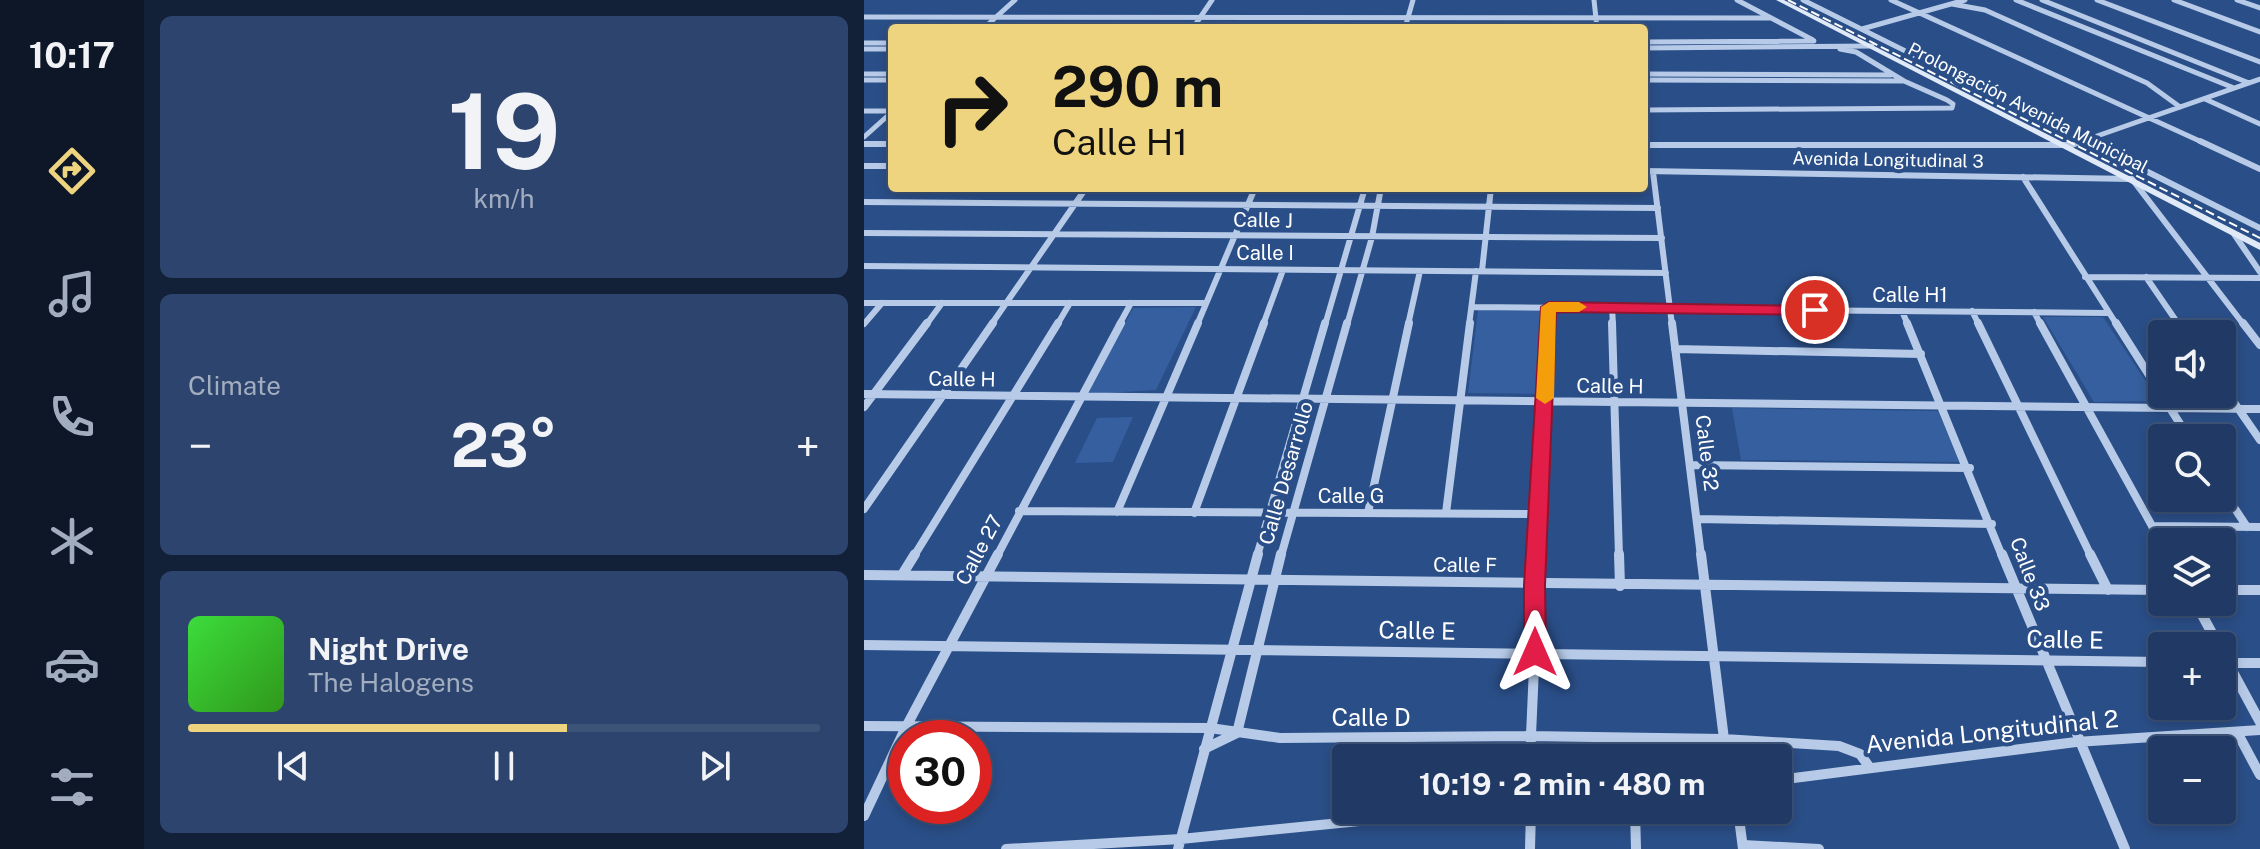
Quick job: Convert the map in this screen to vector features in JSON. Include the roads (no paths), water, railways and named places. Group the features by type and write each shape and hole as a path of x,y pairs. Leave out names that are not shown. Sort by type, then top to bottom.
{"main road":[{"name":"Prolongación Avenida Municipal","path":"1779,0 2260,247"}],"street":[{"path":"988,24 1015,0"},
{"path":"1196,24 1212,0"},
{"path":"1406,24 1413,0"},
{"path":"1594,0 1597,24"},
{"path":"1737,0 1832,49"},
{"name":"Prolongación Avenida Municipal","path":"1803,0 2260,228"},
{"path":"1891,0 2260,169"},
{"path":"1861,29 1963,0"},
{"path":"2016,0 2234,88"},
{"path":"2042,0 2249,83"},
{"path":"2097,0 2260,62"},
{"path":"2174,0 2260,32"},
{"path":"2237,0 2260,8"},
{"path":"1952,4 1985,10 2133,77 2180,107"},
{"path":"864,17 1770,18"},
{"path":"1648,45 1814,41"},
{"path":"864,43 888,43"},
{"path":"1648,45 1832,49 1872,46"},
{"path":"864,49 888,49"},
{"path":"1648,110 1952,108 1953,104 1947,100 1904,81 1856,52 1840,49"},
{"path":"1648,77 1894,75"},
{"path":"864,77 888,77"},
{"path":"1648,77 1904,81"},
{"path":"1648,145 2065,145 2260,79"},
{"path":"2205,99 2260,124"},
{"path":"864,111 888,111"},
{"path":"864,137 888,115"},
{"path":"864,144 888,144"},
{"path":"864,166 888,166"},
{"name":"Avenida Longitudinal 3","path":"1649,172 2132,179"},
{"name":"Calle 32","path":"1649,172 1662,238 1724,739"},
{"path":"2023,177 2148,374"},
{"path":"2132,179 2260,345"},
{"path":"864,509 1083,192"},
{"path":"1117,512 1253,192"},
{"name":"Calle Desarrollo","path":"1180,844 1230,648 1364,192"},
{"name":"Calle Desarrollo","path":"1237,733 1274,579 1372,237 1380,192"},
{"path":"1446,513 1472,307 1486,237 1491,192"},
{"path":"864,202 1658,208"},
{"name":"Calle J","path":"864,233 1662,238"},
{"path":"2085,277 2260,275 2234,234"},
{"name":"Calle I","path":"864,266 1666,273"},
{"path":"1194,513 1283,270"},
{"path":"1368,513 1420,271"},
{"path":"2146,277 2176,320"},
{"path":"864,303 1205,303"},
{"path":"864,324 882,303"},
{"path":"864,407 942,303"},
{"path":"902,575 1070,303"},
{"name":"Calle 27","path":"910,720 1131,303"},
{"name":"Calle H1","path":"1472,307 2108,313"},
{"path":"1529,744 1549,307"},
{"path":"1612,307 1620,586"},
{"name":"Calle 33","path":"1902,311 1970,468 2076,742 2125,849"},
{"path":"1972,311 2108,590"},
{"path":"2034,312 2152,526 2260,527"},
{"path":"1675,349 1921,354"},
{"name":"Calle H","path":"864,394 2148,408"},
{"path":"2236,406 2260,440"},
{"path":"2170,408 2180,424"},
{"name":"Calle H","path":"2170,408 2260,409"},
{"path":"1690,465 1970,468"},
{"path":"2236,510 2247,527"},
{"name":"Calle G","path":"1019,511 1538,514"},
{"path":"1697,519 1992,524"},
{"name":"Calle F","path":"864,575 2148,590"},
{"path":"2236,590 2260,590"},
{"name":"Calle E","path":"864,645 2148,662"},
{"path":"2236,663 2260,663"},
{"path":"2236,682 2260,722"},
{"name":"Calle D","path":"864,726 888,727"},
{"name":"Calle D","path":"992,727 1210,728 1280,738 1529,736 1724,739 1839,746 1860,754 1870,768"},
{"name":"Avenida Longitudinal 2","path":"1792,778 2076,742 2260,730"},
{"path":"2237,732 2260,775"},
{"path":"1204,749 1237,733"},
{"name":"Calle 27","path":"864,816 888,765"},
{"path":"1006,849 1180,844 1350,824"},
{"path":"1530,849 1531,824"},
{"path":"1635,824 1636,849"},
{"path":"1740,824 1743,847 1819,849"}],"railway":[{"path":"1788,0 2260,238"}]}
